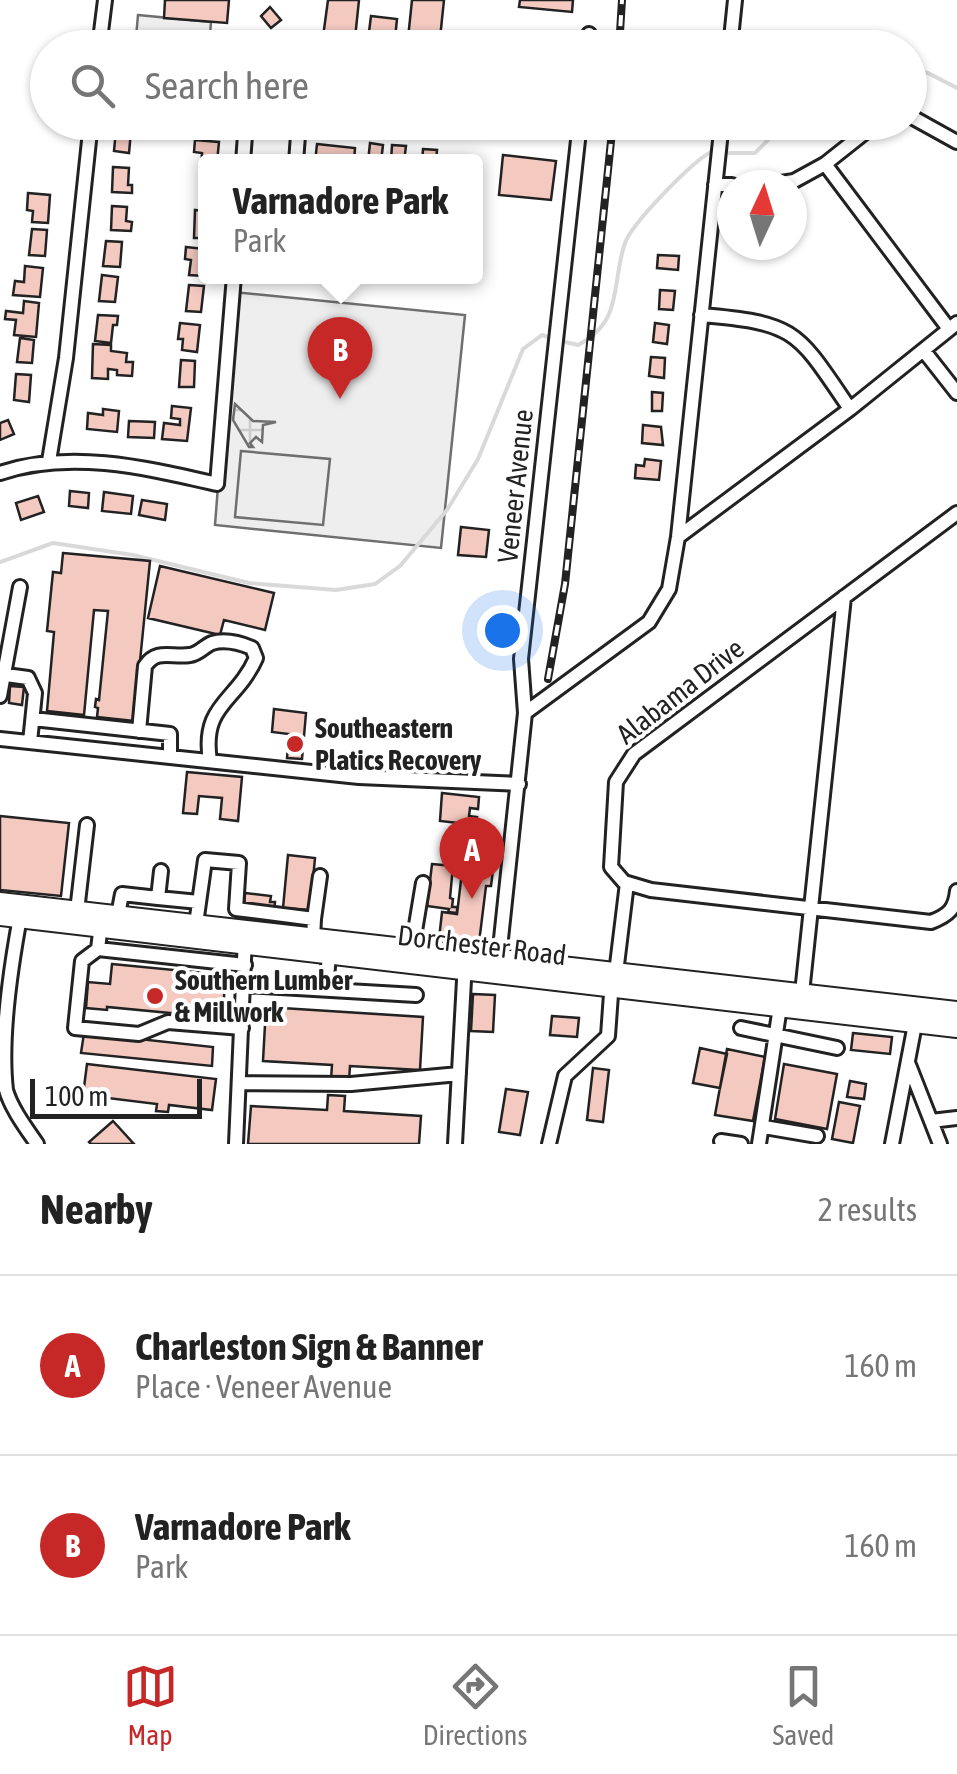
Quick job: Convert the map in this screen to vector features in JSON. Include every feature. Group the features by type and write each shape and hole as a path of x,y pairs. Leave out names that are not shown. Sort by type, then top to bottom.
{"main road":[{"name":"Dorchester Road","path":"0,902 21,911 204,930 314,928 465,963"},
{"name":"Dorchester Road","path":"0,916 21,911 77,910 107,919"},
{"name":"Dorchester Road","path":"245,929 329,955 802,993 917,1015 957,1028"},
{"name":"Dorchester Road","path":"614,978 780,1007 917,1015 957,1011"}],"street":[{"path":"101,30 105,0"},
{"path":"732,30 735,0"},
{"path":"927,125 957,142"},
{"path":"48,461 66,358 89,140"},
{"name":"Veneer Avenue","path":"498,967 525,713 521,659 578,140"},
{"path":"525,713 649,622 669,589 678,537 720,140"},
{"path":"807,174 855,140"},
{"path":"678,537 850,410 953,326 825,164"},
{"path":"0,473 48,461 123,465 217,484 233,284"},
{"path":"701,315 747,319 781,328 808,348 850,410"},
{"path":"924,351 957,393"},
{"name":"Alabama Drive","path":"627,883 611,866 616,782 634,754 957,513"},
{"path":"0,696 20,586"},
{"path":"802,993 844,597"},
{"path":"140,731 145,666 151,658 162,654 190,655 212,643 240,643 252,648 256,658 209,722 206,738 210,761"},
{"path":"6,676 30,680 35,693 30,742"},
{"path":"33,719 170,734 170,757"},
{"path":"0,739 360,777 518,784"},
{"path":"77,910 87,825"},
{"path":"204,961 200,902 205,860 240,863 236,910 245,929 245,965 236,1144"},
{"path":"158,898 161,871"},
{"path":"314,928 320,876"},
{"path":"412,949 423,883"},
{"path":"549,1144 565,1076 608,1036 627,883 652,890 931,922 946,916 956,905 957,890"},
{"path":"200,902 122,894 107,919 98,949 82,960 75,1028 139,1034 168,1022 242,1028"},
{"path":"21,911 0,1033 1,1067 7,1094 37,1144"},
{"path":"98,949 245,965"},
{"path":"326,990 329,955"},
{"path":"454,1144 465,963"},
{"path":"244,985 416,995"},
{"path":"759,1144 780,1007"},
{"path":"892,1144 917,1015"},
{"path":"741,1028 837,1048"},
{"path":"908,1063 940,1144"},
{"path":"239,1082 351,1084 458,1074"},
{"path":"932,1122 957,1118"},
{"path":"764,1126 817,1136"},
{"path":"721,1141 741,1144"}],"shaded area":[{"path":"138,15 211,22 210,30 137,30"},
{"path":"233,292 465,315 441,548 215,525"},
{"path":"235,404 253,421 276,422 263,425 262,442 256,437 250,443 253,447 249,447 233,420"},
{"path":"241,451 330,459 323,525 235,517"}],"building":[{"path":"165,0 229,0 227,23 164,18"},
{"path":"328,0 359,0 356,30 324,30"},
{"path":"412,0 444,0 441,30 409,30"},
{"path":"520,0 573,0 572,12 519,7"},
{"path":"270,7 281,20 271,28 261,16"},
{"path":"371,16 397,19 396,30 369,30"},
{"path":"115,140 130,140 129,153 114,151"},
{"path":"195,140 219,142 218,154 194,152"},
{"path":"370,143 383,145 382,154 369,154"},
{"path":"317,144 355,148 355,154 316,154"},
{"path":"392,145 406,146 405,154 391,154"},
{"path":"423,149 437,150 437,154 423,154"},
{"path":"503,155 556,161 551,200 499,195"},
{"path":"113,167 129,168 128,185 132,185 132,193 112,192"},
{"path":"28,193 50,195 48,223 32,222 33,211 27,210"},
{"path":"112,206 127,207 126,221 132,222 131,231 111,230"},
{"path":"195,210 198,238 194,238"},
{"path":"32,229 47,230 45,256 29,255"},
{"path":"106,241 122,242 120,267 103,266"},
{"path":"186,247 198,248 198,276 189,275 191,260 185,259"},
{"path":"658,255 679,256 678,270 657,268"},
{"path":"25,266 43,268 40,297 13,295 15,281 24,282"},
{"path":"102,275 118,277 115,302 99,301"},
{"path":"189,285 204,286 201,312 186,311"},
{"path":"660,290 675,291 673,310 659,309"},
{"path":"24,301 39,303 36,337 14,335 16,320 5,319 6,311 23,313"},
{"path":"98,315 118,316 111,343 95,341"},
{"path":"180,323 200,325 197,352 182,350 183,339 178,339"},
{"path":"655,323 669,325 667,344 653,342"},
{"path":"20,338 34,340 32,363 17,362"},
{"path":"93,344 111,345 111,351 127,353 126,362 133,362 132,376 117,375 117,370 108,369 108,379 92,378"},
{"path":"651,357 665,358 664,378 649,376"},
{"path":"181,360 195,361 194,387 179,387"},
{"path":"16,374 31,375 29,402 14,400"},
{"path":"652,392 663,393 662,411 652,411"},
{"path":"172,406 191,408 187,441 162,439 164,423 180,425 180,419 171,418"},
{"path":"103,409 119,411 117,432 87,429 88,413 103,415"},
{"path":"8,420 14,434 0,440 0,423"},
{"path":"129,421 155,422 154,438 128,437"},
{"path":"643,425 661,427 663,445 642,443"},
{"path":"645,459 661,461 659,480 635,478 636,465 644,466"},
{"path":"70,491 89,493 88,508 69,506"},
{"path":"104,492 133,496 131,514 102,511"},
{"path":"38,496 44,512 21,520 16,503"},
{"path":"142,500 167,504 165,520 139,515"},
{"path":"461,527 489,530 486,557 458,555"},
{"path":"63,553 150,561 134,721 97,717 95,707 96,699 99,700 108,611 94,610 84,715 47,711 54,632 47,631 53,572 61,573"},
{"path":"160,566 274,593 265,630 224,620 220,635 148,618"},
{"path":"10,686 24,687 22,705 9,703"},
{"name":"Southeastern Platics Recovery","path":"274,709 306,713 302,759 287,758 289,734 272,732"},
{"path":"187,772 242,777 238,821 220,819 222,798 199,796 197,814 183,813"},
{"path":"442,793 479,797 478,809 470,808 469,816 477,817 476,825 440,821"},
{"path":"0,816 69,823 61,896 0,890"},
{"path":"288,855 315,858 310,910 283,908"},
{"path":"464,855 489,857 488,869 493,870 491,886 486,886 479,943 439,939 442,912 457,914"},
{"path":"432,864 453,866 450,898 457,913 427,906"},
{"path":"245,893 271,896 274,911 244,908"},
{"name":"Southern Lumber & Millwork","path":"112,964 226,975 222,1018 86,1008 88,982 110,984"},
{"path":"473,994 495,995 493,1032 471,1031"},
{"path":"266,1007 423,1017 420,1070 350,1066 349,1081 331,1080 332,1065 263,1061"},
{"path":"552,1016 579,1018 577,1037 550,1035"},
{"path":"84,1033 213,1047 212,1066 81,1053"},
{"path":"853,1033 892,1037 890,1054 851,1050"},
{"path":"700,1048 727,1054 720,1088 693,1083"},
{"path":"727,1049 765,1057 753,1121 715,1115"},
{"path":"87,1064 216,1079 212,1110 169,1105 168,1112 156,1111 157,1104 83,1095"},
{"path":"784,1064 837,1074 827,1129 775,1119"},
{"path":"593,1068 609,1070 603,1122 587,1120"},
{"path":"850,1081 866,1084 864,1099 847,1097"},
{"path":"506,1089 528,1092 520,1135 499,1132"},
{"path":"328,1095 345,1096 344,1111 421,1116 419,1144 248,1144 251,1106 327,1110"},
{"path":"839,1102 860,1106 853,1143 832,1139"},
{"path":"113,1121 134,1144 89,1142"}],"waterway":[{"path":"927,73 957,88"},
{"path":"727,153 755,153 768,140"},
{"path":"565,342 578,345 603,325 614,300 621,258 630,234 664,193 711,152"},
{"path":"0,562 53,543 133,555 249,583 336,590 375,584 400,566 447,510 478,459 523,349 542,335 554,339"}],"railway":[{"path":"620,30 622,0"},
{"path":"548,679 565,584 611,140"}],"place":[{"name":"Varnadore Park","path":"340,399"},
{"name":"Southeastern Platics Recovery","path":"295,744"},
{"name":"Charleston Sign & Banner","path":"472,899"},
{"name":"Southern Lumber & Millwork","path":"155,996"}]}
